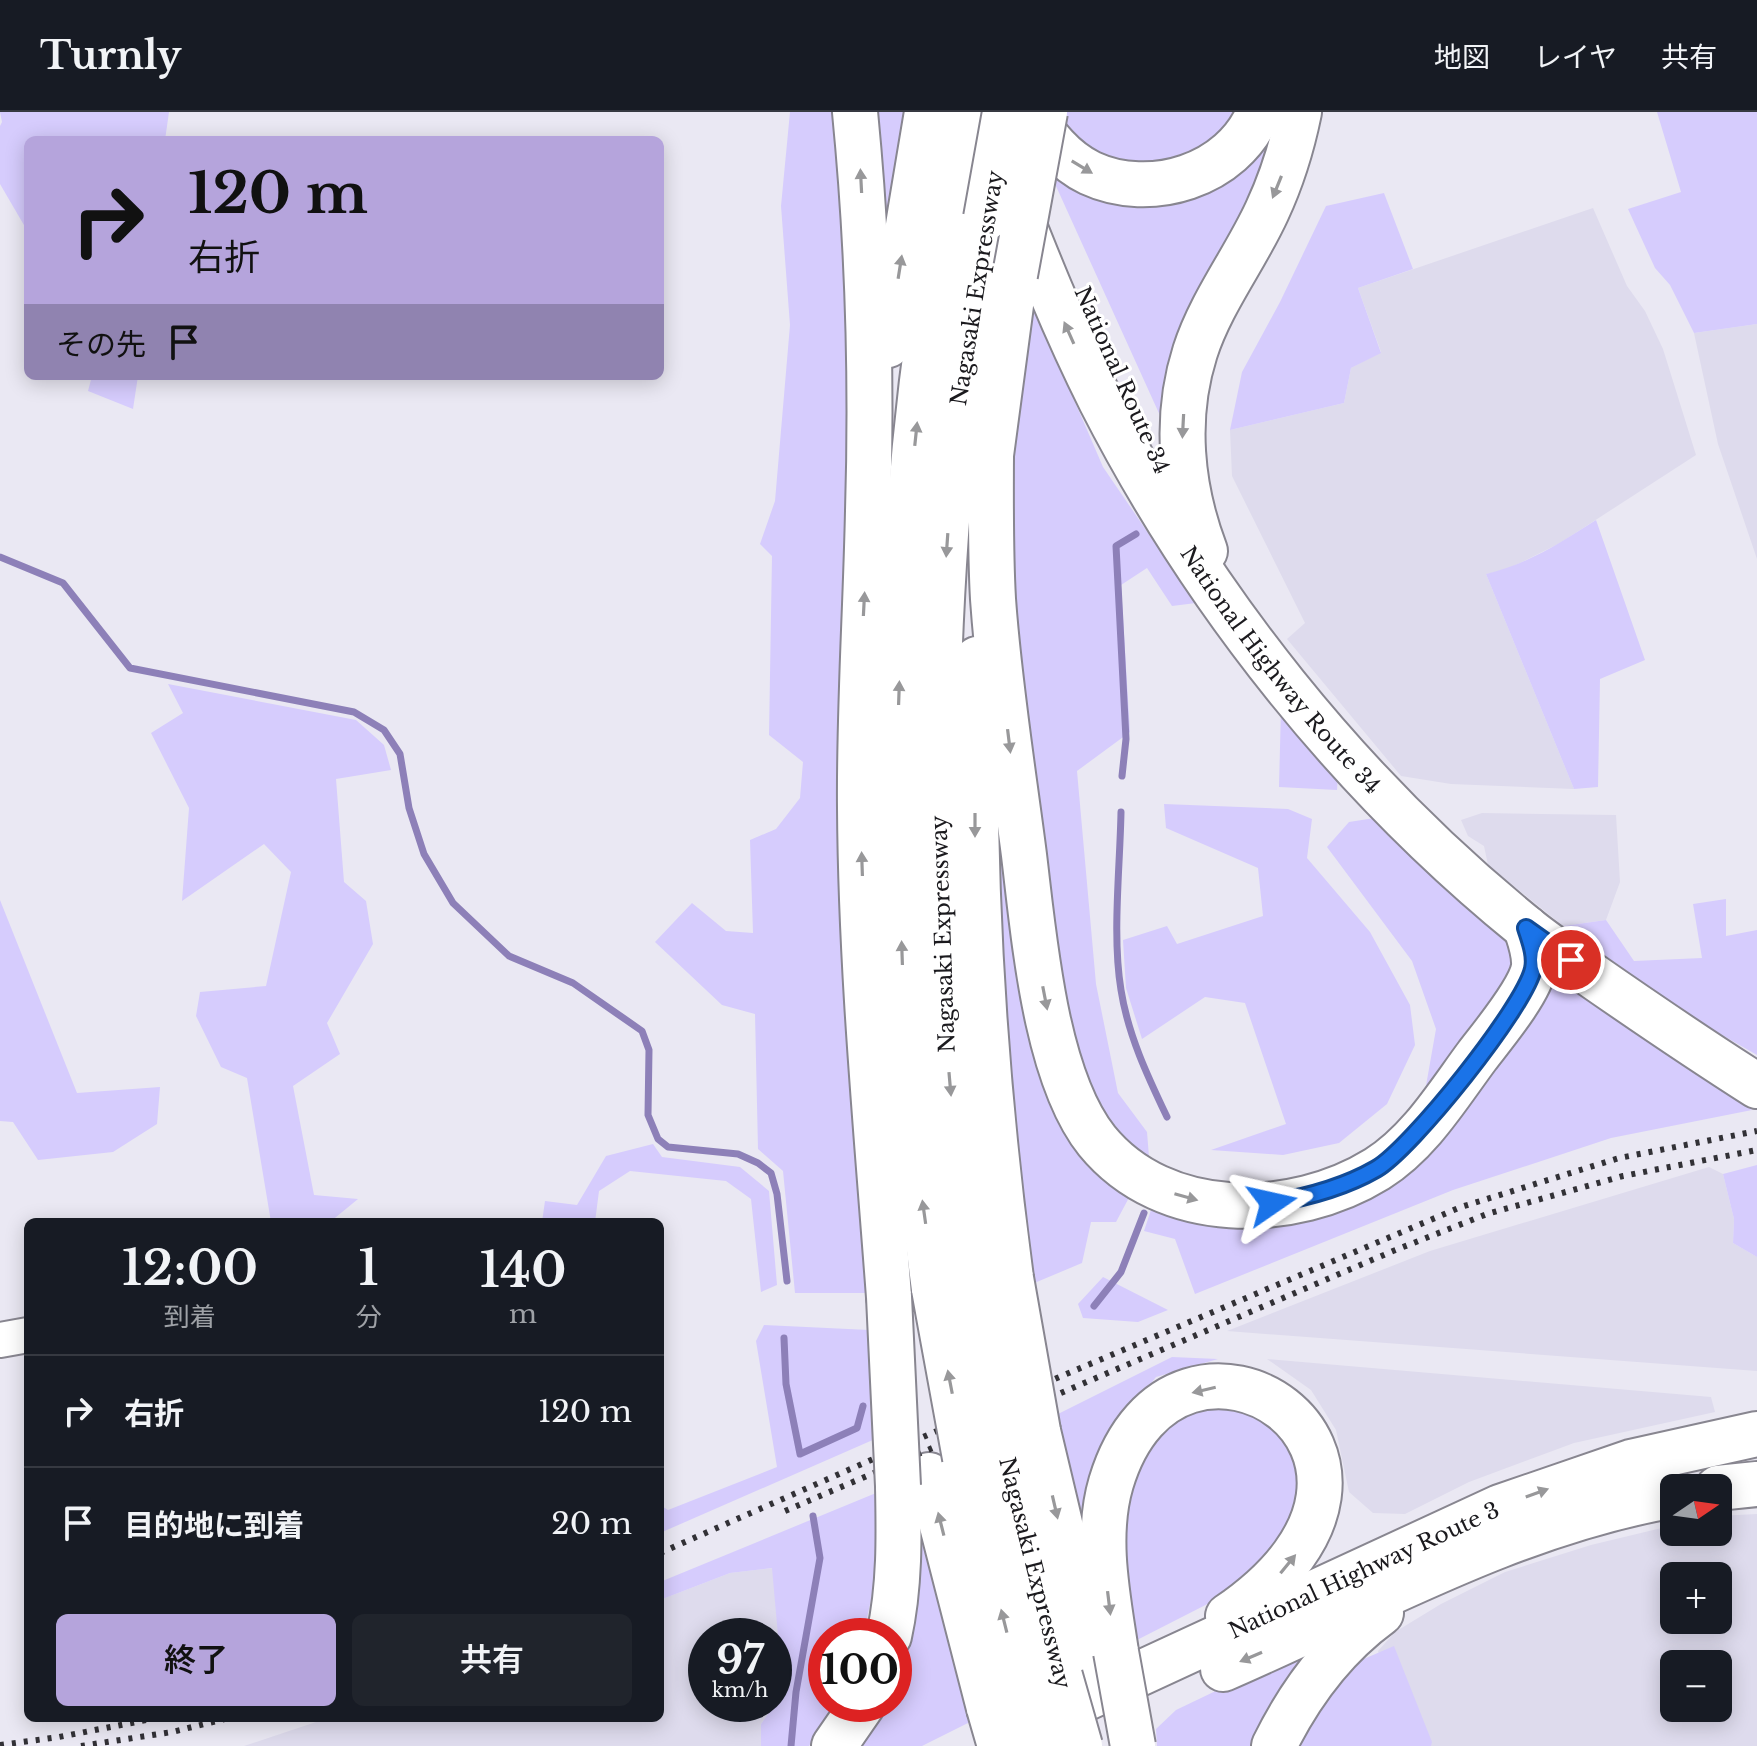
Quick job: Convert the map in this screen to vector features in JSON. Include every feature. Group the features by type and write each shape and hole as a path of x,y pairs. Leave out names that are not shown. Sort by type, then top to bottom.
{"highway":[{"path":"855,112 867,282 869,511"},
{"path":"927,112 881,392 869,511 862,655 860,808 866,974 880,1165 941,1289 967,1459 1050,1695 1119,1746"},
{"name":"Nagasaki Expressway","path":"941,1289 951,1098 937,859 937,749 949,502 963,368 986,218 1008,112"},
{"name":"National Route 34","path":"1008,112 1111,359 1169,484 1252,640"},
{"path":"1029,112 1049,141 1088,172 1112,181 1146,185 1181,179 1225,158 1253,125 1259,112"},
{"path":"893,1618 900,1553 967,1459 941,1289 987,1082 975,878 977,660 982,542 991,440 1015,275 1045,112"},
{"path":"1210,564 1185,480 1183,450 1188,383 1195,352 1206,325 1281,180 1299,112"},
{"name":"Nagasaki Expressway","path":"968,121 922,375 904,575 897,744 898,867 910,1087 967,1459 1050,1695 1080,1746"},
{"name":"National Highway Route 34","path":"968,121 1101,400 1177,533 1289,689 1389,801 1464,874 1526,928 1661,1024 1757,1086"},
{"path":"991,440 993,600 1041,976 1057,1052 1071,1093 1097,1140 1116,1160 1161,1189 1188,1199 1217,1205 1245,1206 1300,1198 1353,1181 1378,1168 1421,1130 1522,992 1534,967 1533,949 1526,928"},
{"path":"1240,1387 1260,1393 1279,1404 1307,1434 1315,1452 1319,1495 1307,1536 1287,1565 1259,1594 1231,1615 1050,1695 1104,1545 1111,1485 1132,1439 1147,1419 1164,1405 1200,1390 1240,1387"},
{"name":"National Highway Route 3","path":"1050,1695 1261,1619 1500,1507 1631,1462 1757,1434"},
{"path":"1732,1487 1757,1484"},
{"name":"National Highway Route 3","path":"1053,1746 1489,1548 1587,1514 1660,1498"},
{"path":"1274,1746 1305,1688 1348,1639 1406,1595 1489,1548"},
{"path":"1050,1695 1133,1746"},
{"name":"Nagasaki Expressway","path":"1040,1746 1050,1695"},
{"path":"834,1746 851,1722"}],"street":[{"path":"0,1340 24,1336"}],"shaded area":[{"path":"0,112 169,112 166,136 24,136 24,225 0,184"},
{"path":"790,112 838,112 845,189 870,1293 795,1293 783,1171 758,1149 755,1014 722,1005 655,942 692,903 726,931 753,933 750,840 776,829 800,798 803,762 769,735 772,556 760,544 775,501 790,325 781,206"},
{"path":"869,112 912,112 883,253"},
{"path":"1059,112 1239,112 1221,142 1165,166 1091,156 1056,127"},
{"path":"1286,112 1172,442 1046,164 1101,193"},
{"path":"1657,112 1757,112 1757,324 1694,333 1670,285 1655,268 1628,209 1681,192"},
{"path":"1384,193 1413,269 1358,288 1381,353 1351,368 1344,403 1230,430 1242,372 1326,206"},
{"path":"1593,208 1627,286 1645,311 1663,349 1696,455 1560,543 1506,570 1486,574 1574,789 1451,784 1401,776 1287,639 1305,623 1232,476 1230,430 1344,403 1351,368 1381,352 1358,288"},
{"path":"1029,295 1103,467 1196,603 1172,606 1147,568 1121,585 1130,732 1077,771 1096,984 1118,1093 1147,1132 1150,1169 1109,1134 1075,1061 1043,900 1008,558 1013,417"},
{"path":"1757,324 1757,559 1718,444 1694,333"},
{"path":"91,380 137,380 133,409 88,391"},
{"path":"1596,520 1645,660 1600,679 1598,787 1574,789 1486,574 1529,559"},
{"path":"168,684 356,720 384,745 391,770 336,779 344,882 366,901 373,944 327,1023 340,1054 293,1086 314,1195 358,1199 335,1218 270,1218 247,1078 221,1067 196,1016 200,992 266,986 291,872 264,844 182,901 189,808 151,733 183,713"},
{"path":"1281,708 1338,775 1337,790 1279,787"},
{"path":"997,727 1023,939 1132,1192 1116,1222 1091,1222 1082,1263 1032,1284 992,933"},
{"path":"1164,804 1288,809 1312,819 1307,858 1370,932 1410,1005 1415,1045 1387,1104 1339,1143 1283,1155 1211,1150 1286,1124 1245,1003 1205,997 1142,1039 1126,988 1123,940 1167,926 1177,944 1263,916 1258,868 1166,828"},
{"path":"1482,813 1616,815 1620,882 1606,920 1563,926 1488,865 1484,846 1468,836 1461,820"},
{"path":"1381,817 1513,940 1517,962 1506,1000 1424,1097 1436,1029 1412,961 1327,847 1349,822"},
{"path":"1726,899 1726,936 1757,930 1757,1055 1701,1023 1563,926 1606,920 1634,961 1702,958 1693,904"},
{"path":"0,900 77,1093 160,1087 157,1124 113,1152 38,1160 13,1122 0,1121"},
{"path":"1565,982 1752,1110 1611,1138 1453,1190 1195,1294 1175,1239 1144,1231 1153,1204 1370,1190 1544,988"},
{"path":"653,1144 662,1157 740,1167 769,1191 777,1285 761,1292 751,1199 726,1181 630,1171 599,1191 596,1218 543,1218 545,1201 577,1205 606,1156"},
{"path":"1757,1165 1757,1257 1733,1243 1734,1219 1723,1174"},
{"path":"1709,1167 1723,1174 1734,1219 1733,1243 1757,1257 1757,1371 1227,1331 1430,1251"},
{"path":"1103,1277 1168,1310 1138,1322 1083,1318 1078,1304"},
{"path":"764,1325 869,1330 875,1439 664,1531 664,1508 668,1510 777,1467 756,1341"},
{"path":"1172,1357 1218,1359 1156,1377 1106,1441 1090,1499 1088,1570 1058,1414"},
{"path":"1267,1359 1711,1397 1715,1412 1574,1443 1469,1482 1405,1514 1373,1513 1349,1492 1336,1430 1311,1390"},
{"path":"1235,1405 1271,1417 1294,1449 1301,1495 1282,1545 1229,1593 1135,1641 1123,1546 1130,1483 1157,1435 1189,1411"},
{"path":"918,1485 974,1720 922,1746 851,1746 865,1722 912,1722 912,1618 905,1618 911,1594"},
{"path":"876,1493 881,1554 867,1618 808,1618 808,1722 823,1722 809,1746 761,1746 762,1722 792,1722 792,1618 776,1618 772,1568 730,1573 664,1598 664,1580"},
{"path":"1757,1514 1757,1746 1410,1746 1378,1651 1395,1632 1441,1604 1505,1572 1591,1545 1660,1528 1660,1546 1732,1546 1732,1515"},
{"path":"773,1568 777,1618 688,1618 688,1722 762,1722 761,1746 244,1746 316,1722 664,1722 664,1598 730,1573"},
{"path":"1312,1645 1261,1746 1157,1746 1156,1729 1176,1710"},
{"path":"1394,1646 1431,1746 1292,1746 1338,1670"}],"waterway":[{"path":"1122,776 1126,739 1116,546 1136,534"},
{"path":"0,557 63,583 130,668 354,712 384,730 400,754 409,808 424,854 453,903 509,956 573,983 642,1031 649,1050 648,1115 658,1139 668,1147 738,1154 771,1173 777,1194 787,1281"},
{"path":"1121,812 1117,925 1121,990 1134,1039 1167,1117"},
{"path":"1094,1306 1121,1272 1144,1213"},
{"path":"784,1338 786,1384 800,1454 857,1428 863,1406"},
{"path":"791,1746 796,1692 820,1558 813,1516"}],"railway":[{"path":"664,1551 1057,1378 1461,1207 1619,1158 1757,1131"},
{"path":"785,1511 1393,1251 1487,1214 1623,1176 1757,1150"},
{"path":"0,1745 136,1722"},
{"path":"81,1746 172,1732 213,1722"}],"route":[{"path":"1272,1203 1325,1192 1353,1181 1378,1168 1421,1130 1508,1015 1529,981 1534,967 1533,949 1526,928 1571,960"}]}
